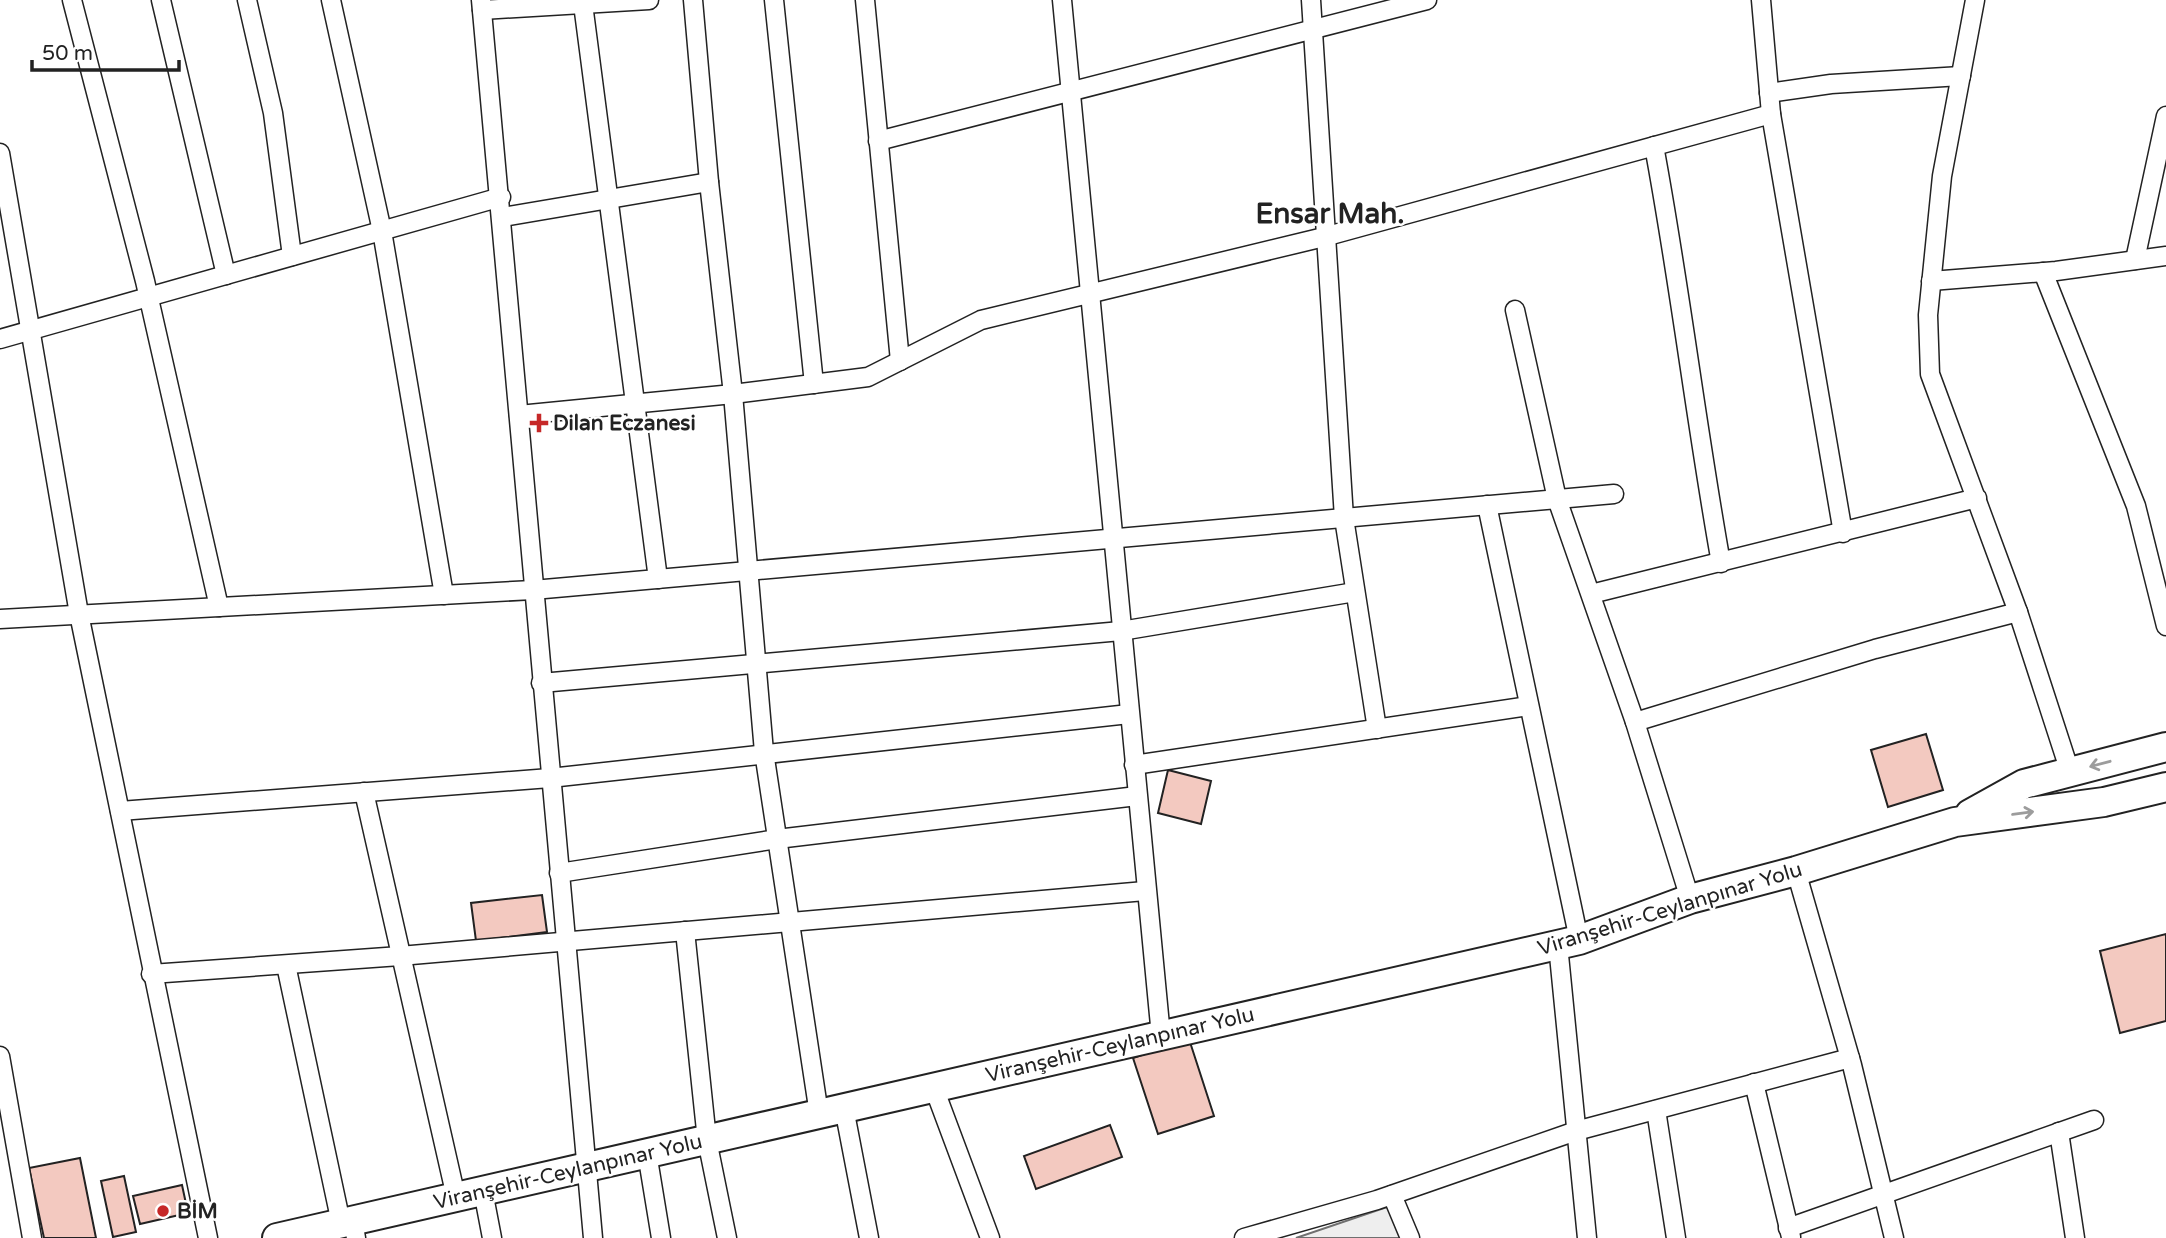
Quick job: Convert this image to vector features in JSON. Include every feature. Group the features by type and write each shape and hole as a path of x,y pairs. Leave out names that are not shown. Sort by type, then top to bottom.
{"main road":[{"name":"Viranşehir-Ceylanpınar Yolu","path":"1955,822 2024,784 2166,747"},
{"name":"Viranşehir-Ceylanpınar Yolu","path":"277,1238 350,1227 469,1194 1568,943 1690,899 1796,871 1955,822 2104,802 2166,787"}],"street":[{"path":"72,0 149,297 219,607"},
{"path":"161,0 226,275"},
{"path":"247,0 274,113 292,256"},
{"path":"331,0 382,231 444,595"},
{"path":"593,1238 482,5 649,0"},
{"path":"693,0 709,182 733,394 764,752 790,922 832,1111 869,1238"},
{"path":"774,0 814,384"},
{"path":"865,0 900,361"},
{"path":"1062,0 1145,891 1161,1036"},
{"path":"1311,0 1324,237 1345,518 1377,729"},
{"path":"878,141 1071,94 1427,0"},
{"path":"1761,0 1771,114 1843,533"},
{"path":"1975,0 1942,176 1928,315 1930,374 2018,612 2070,772"},
{"path":"583,4 657,579"},
{"path":"1769,93 1831,84 1961,76"},
{"path":"519,415 733,394 869,377 981,320 1324,237 1771,114"},
{"path":"2135,260 2166,116"},
{"path":"1654,146 1671,236 1699,441 1721,563"},
{"path":"0,153 79,614 151,974 208,1238"},
{"path":"503,216 709,182"},
{"path":"0,339 501,197"},
{"path":"1931,281 2043,272 2166,256"},
{"path":"2043,272 2136,506 2166,626"},
{"path":"1515,310 1557,499 1634,722 1690,899"},
{"path":"0,619 533,590 1614,494"},
{"path":"1591,594 1977,498"},
{"path":"1487,505 1529,706 1568,943 1576,1131 1587,1238"},
{"path":"541,683 1121,631 1355,592"},
{"path":"1634,722 1875,649 2018,612"},
{"path":"1134,765 1529,706"},
{"path":"120,811 550,778 764,752 1129,714"},
{"path":"364,792 400,956 469,1194 492,1238"},
{"path":"559,873 777,839 1137,796"},
{"path":"1796,871 1850,1058 1894,1238"},
{"path":"151,974 400,956 1145,891"},
{"path":"685,931 707,1140 727,1238"},
{"path":"286,964 350,1227"},
{"path":"0,1056 32,1238"},
{"path":"1244,1238 1392,1195 1576,1131 1850,1058"},
{"path":"1754,1083 1790,1233 1883,1194 2094,1120"},
{"path":"934,1088 990,1238"},
{"path":"1656,1110 1676,1238"},
{"path":"2059,1132 2075,1238"},
{"path":"648,1153 661,1238"},
{"path":"1392,1195 1410,1238"}],"shaded area":[{"path":"1390,1206 1402,1238 1296,1238"}],"building":[{"path":"1926,734 1943,790 1888,807 1871,750"},
{"path":"1168,770 1211,781 1201,824 1158,813"},
{"path":"542,895 547,932 476,941 471,903"},
{"path":"2166,934 2166,1021 2120,1033 2100,951"},
{"path":"1189,1039 1214,1116 1158,1134 1133,1058"},
{"path":"1110,1125 1122,1157 1036,1189 1024,1156"},
{"path":"80,1158 96,1238 44,1238 29,1168"},
{"path":"124,1176 136,1232 113,1237 101,1181"},
{"path":"182,1185 188,1213 140,1224 133,1196"}],"place":[{"name":"Dilan Eczanesi","path":"539,423"},
{"name":"BİM","path":"163,1211"}],"district":[{"name":"Ensar Mah.","path":"1330,214"}]}
